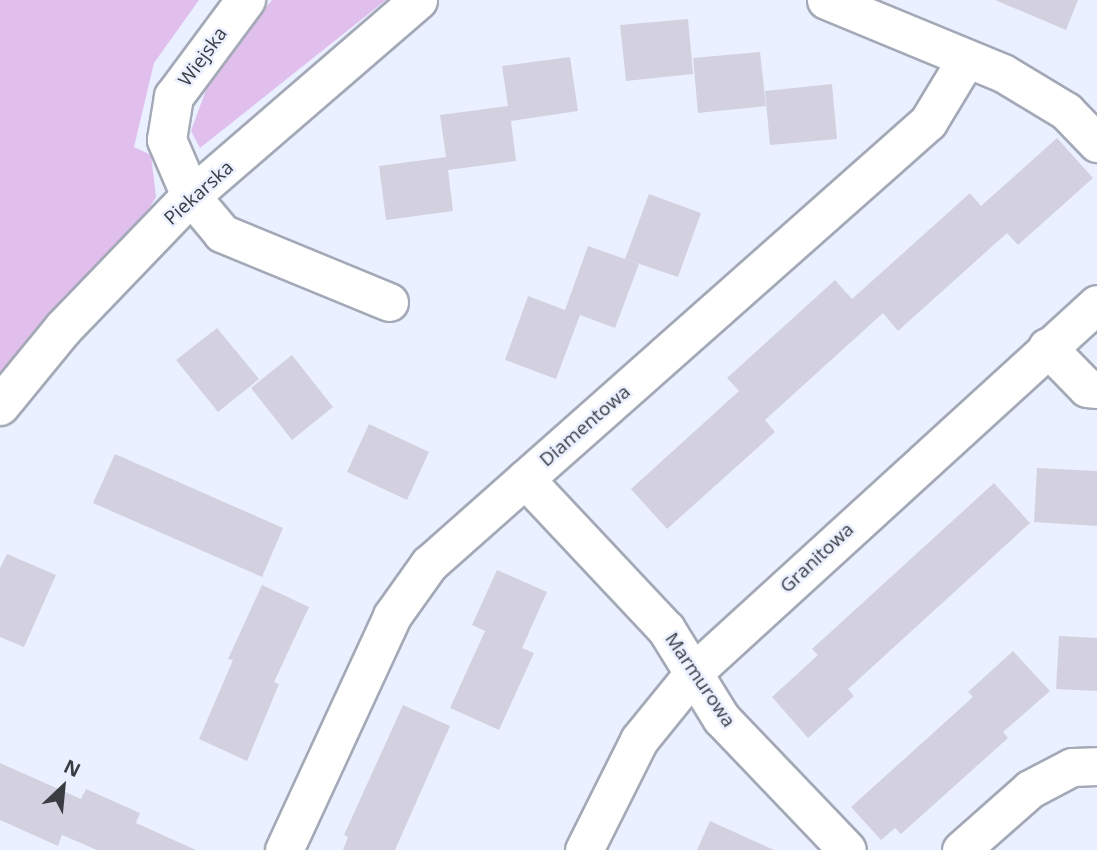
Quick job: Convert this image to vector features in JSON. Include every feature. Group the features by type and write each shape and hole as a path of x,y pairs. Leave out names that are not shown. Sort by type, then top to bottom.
{"street":[{"name":"Wiejska","path":"191,197 167,141 173,97 246,0"},
{"name":"Piekarska","path":"0,406 63,329 191,197 418,0"},
{"path":"827,0 965,61 1003,73 1066,111 1097,143"},
{"name":"Diamentowa","path":"284,850 392,616 429,564 928,122 965,61"},
{"path":"191,197 222,233 389,302"},
{"name":"Granitowa","path":"584,850 639,740 695,671 1097,304"},
{"path":"1047,347 1087,388 1097,389"},
{"name":"Marmurowa","path":"525,479 666,629 695,671 721,718 847,850"},
{"path":"961,850 1030,789 1072,767 1097,766"}],"shaded area":[{"path":"0,0 199,0 154,63 134,147 151,155 156,197 140,224 0,380"},
{"path":"272,0 386,0 200,148 191,131 211,76"}],"building":[{"path":"995,0 1078,0 1066,30"},
{"path":"688,19 693,74 626,81 620,25"},
{"path":"760,52 766,106 698,113 693,58"},
{"path":"570,57 578,111 511,121 516,161 448,170 453,211 386,220 379,166 446,157 440,115 508,106 502,66"},
{"path":"832,84 837,139 770,145 765,91"},
{"path":"1057,138 1093,178 1018,245 1007,233 898,331 883,313 765,420 775,432 667,529 631,489 739,391 727,378 835,280 852,299 970,193 981,206"},
{"path":"649,194 701,213 678,277 625,259"},
{"path":"588,246 639,264 615,328 580,315 556,379 505,360 528,296 565,310"},
{"path":"217,328 259,379 218,412 176,360"},
{"path":"292,355 333,407 292,440 251,388"},
{"path":"369,424 429,452 407,500 347,472"},
{"path":"115,454 283,528 262,577 93,503"},
{"path":"1037,468 1097,471 1097,526 1034,522"},
{"path":"994,483 1030,523 848,689 854,696 808,738 772,697 818,655 812,649"},
{"path":"7,554 56,575 24,647 0,637 0,568"},
{"path":"497,570 547,592 522,648 534,653 499,730 450,708 485,631 472,625"},
{"path":"262,585 309,607 274,682 279,684 247,761 199,739 233,660 228,659"},
{"path":"1059,636 1097,638 1097,691 1056,689"},
{"path":"1013,651 1050,691 1003,732 1008,738 901,834 895,828 881,840 851,807 973,697 968,692"},
{"path":"403,705 450,726 395,850 343,850 348,837 344,835"},
{"path":"0,763 81,799 86,789 140,813 136,823 196,850 97,850 62,835 58,846 0,820"},
{"path":"710,821 774,850 697,850"}]}
